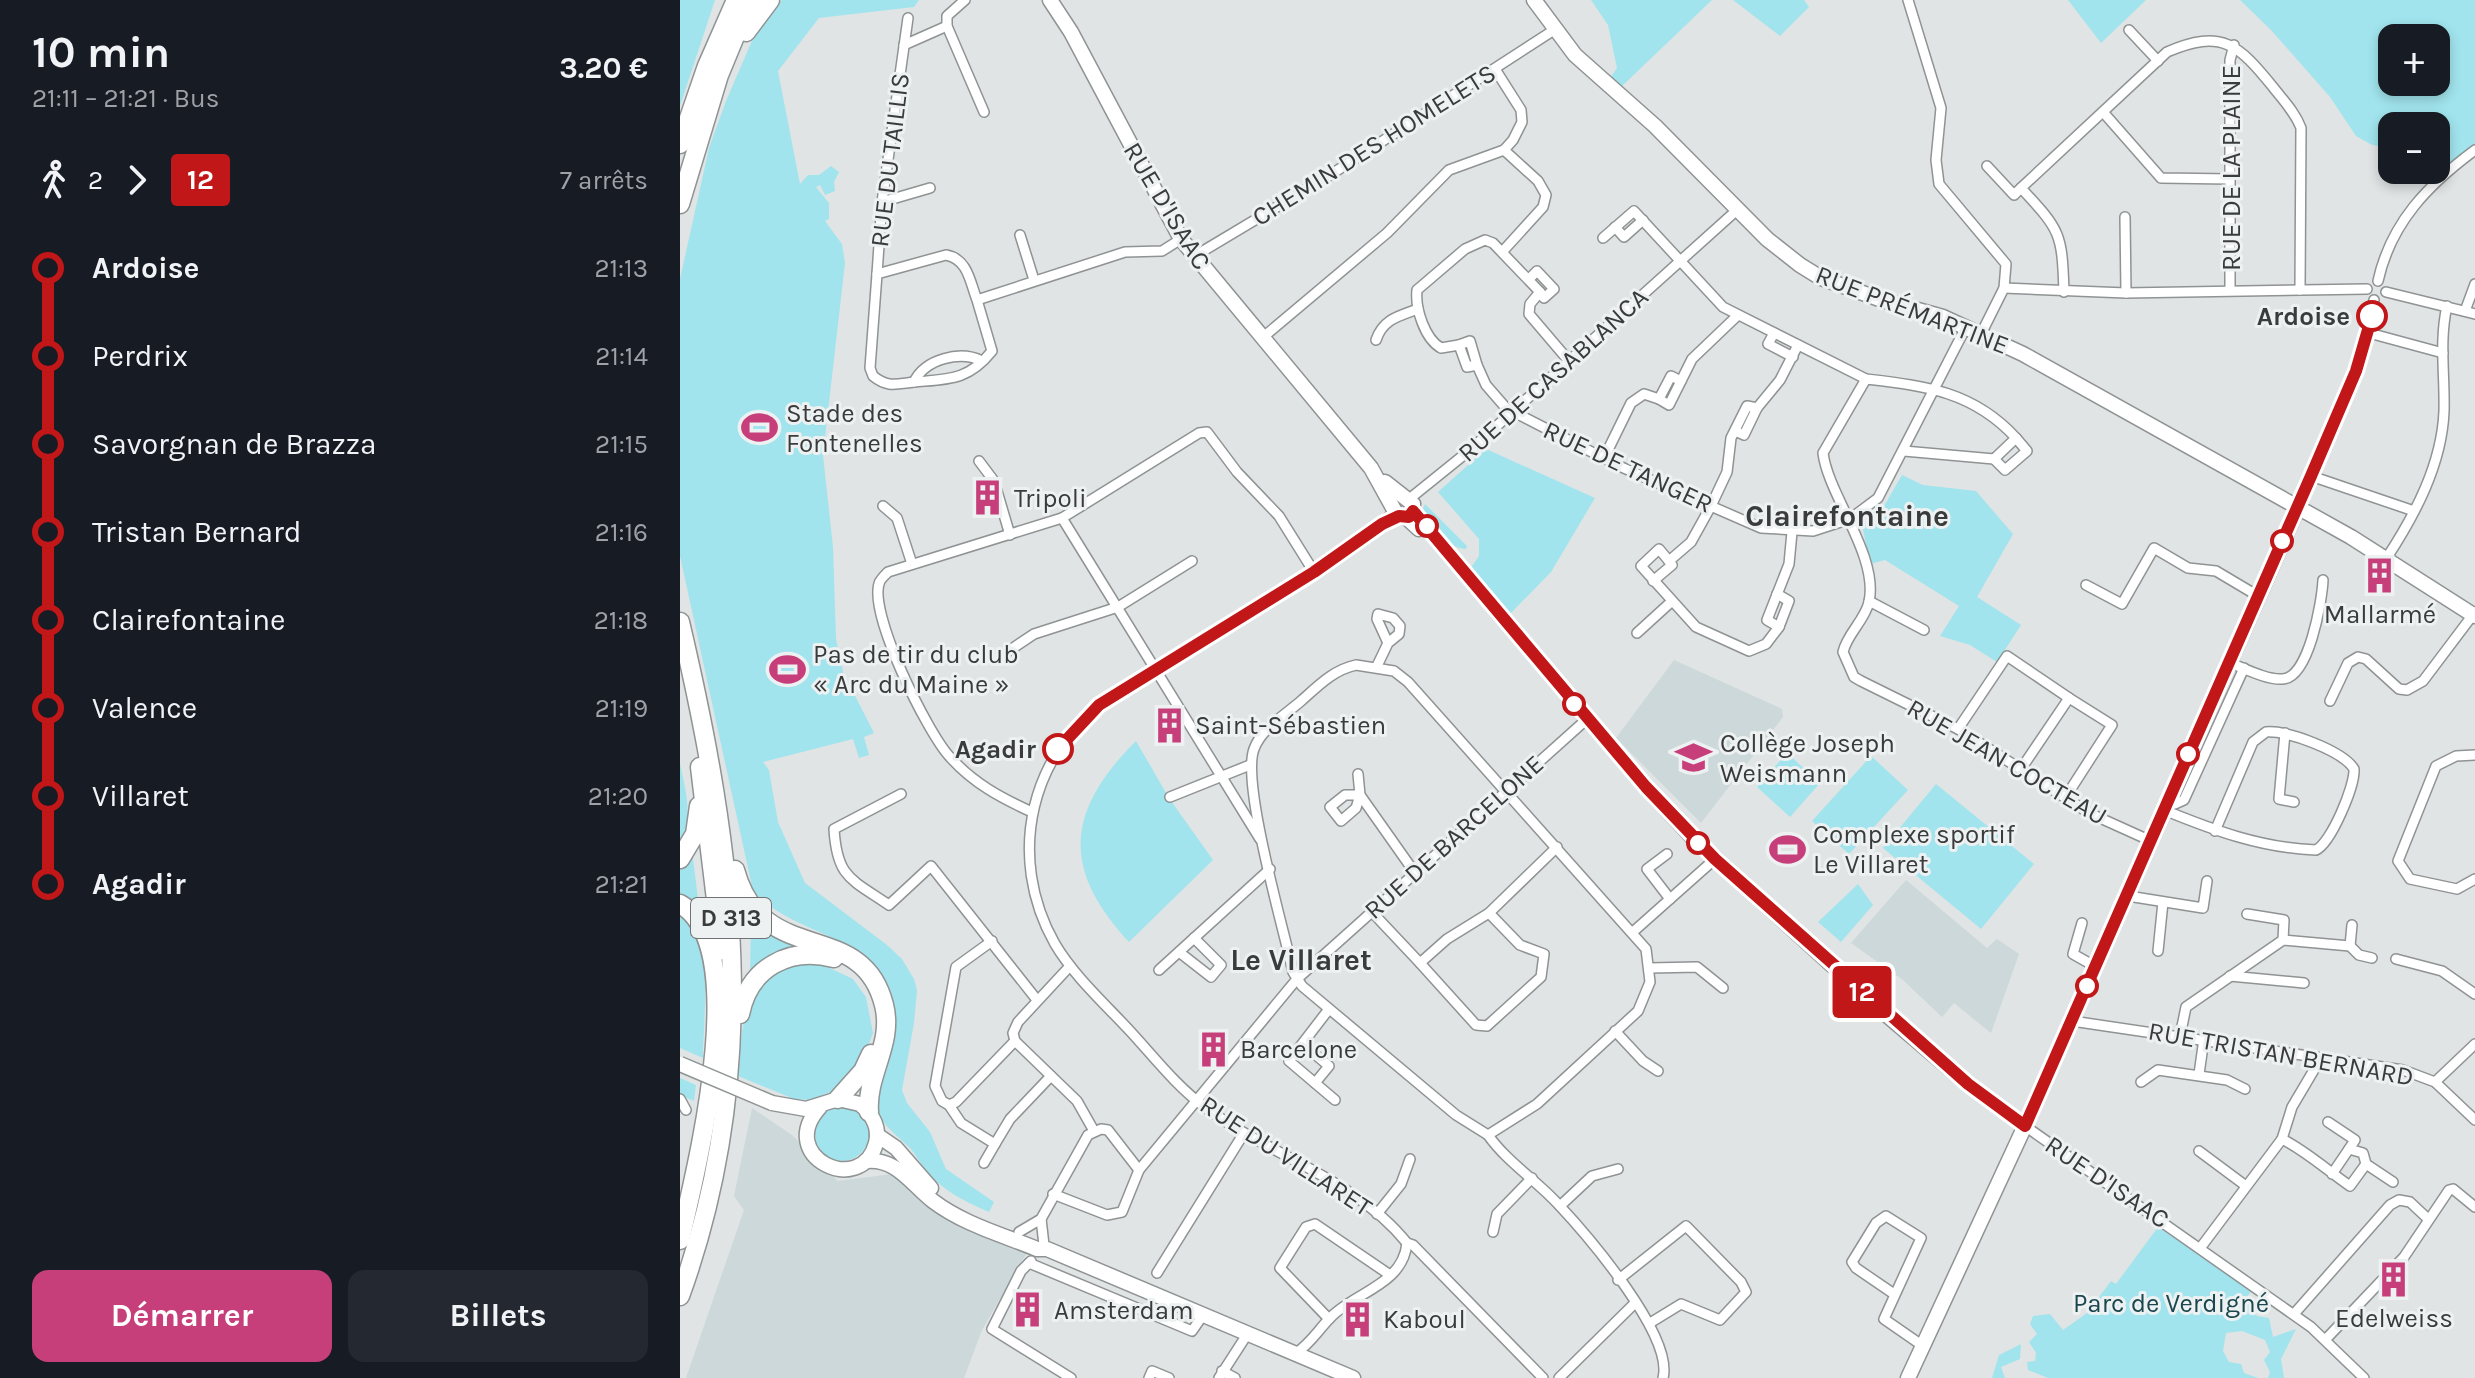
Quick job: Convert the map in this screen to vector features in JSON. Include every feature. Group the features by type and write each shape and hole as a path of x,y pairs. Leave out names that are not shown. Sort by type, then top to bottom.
{"highway":[{"path":"680,204 713,70 726,0"},
{"path":"713,70 736,0"},
{"path":"680,144 713,70 750,0"},
{"path":"713,70 770,0"},
{"name":"D 313","path":"680,622 718,797 731,927 729,1072 714,1179 680,1296"},
{"name":"D 313","path":"680,676 700,767 717,908 717,1046 704,1134 680,1240"},
{"path":"680,859 695,834 700,767"},
{"path":"718,797 740,889 750,908 760,919 787,934 848,955 869,972 880,991 887,1025 886,1038 868,1093 869,1112"},
{"path":"680,904 699,921 705,934 717,1003"},
{"path":"729,1072 742,1003 752,982 769,966 788,956 823,955 848,966 865,984 876,1019 869,1058 838,1099"}],"street":[{"path":"965,0 947,16 947,26 984,112"},
{"name":"RUE D'ISAAC","path":"1050,0 1071,32 1193,257 1404,508 1587,719 1715,859 1968,1084 2294,1314 2326,1339 2364,1378"},
{"name":"RUE PRÉMARTINE","path":"1534,0 1575,55 1655,126 1767,239 1821,278 1966,327 2023,354 2298,507 2474,615"},
{"path":"1908,0 1941,108 1942,133 1936,160 1939,184 2003,257 2007,276 2004,288 1981,334"},
{"name":"RUE DU TAILLIS","path":"908,18 882,202 870,368 873,376 888,386 914,382"},
{"name":"RUE DU TAILLIS","path":"904,45 947,26"},
{"name":"CHEMIN DES HOMELETS","path":"1193,257 1554,30"},
{"path":"2129,30 2158,61"},
{"path":"1987,166 2014,195 2158,61 2184,45 2222,42 2234,45 2246,54 2301,128 2300,290"},
{"name":"RUE DE LA PLAINE","path":"2230,290 2230,60 2234,45"},
{"path":"1261,339 1387,233 1449,170 1504,150 1518,132 1521,110 1495,69"},
{"path":"2103,112 2161,178 2230,179"},
{"path":"1503,251 1543,207 1546,195 1538,181 1504,150"},
{"path":"2378,281 2404,218 2435,181 2475,150"},
{"path":"882,202 930,188"},
{"path":"2021,188 2055,225 2061,237 2064,292"},
{"name":"RUE DE CASABLANCA","path":"1404,508 1737,210"},
{"path":"1603,238 1634,211 1680,262 1737,316 1866,379 1938,387 1999,419 2027,451 2005,470 1994,459 1904,451"},
{"path":"2125,217 2126,293"},
{"path":"1020,235 1034,280"},
{"path":"977,300 1125,252 1155,253 1181,239"},
{"path":"1511,412 1486,385 1477,365 1467,367 1459,345 1441,348 1432,343 1418,309 1417,290 1465,249 1485,240 1503,251 1540,292 1530,304 1529,314 1569,361"},
{"path":"877,274 946,255 955,257 965,267 977,300 992,351 952,380 914,382"},
{"path":"2367,289 2371,283 2378,281"},
{"path":"2378,281 2386,292 2470,313 2475,284"},
{"path":"2004,288 2126,293 2367,289"},
{"path":"1908,1378 2128,896 2298,507 2369,333 2374,300 2367,289"},
{"path":"2374,300 2383,298 2386,292"},
{"path":"2386,559 2414,511 2442,437 2441,326 2447,306"},
{"path":"1376,340 1380,327 1390,319 1418,309"},
{"path":"1604,458 1631,403 1644,394 1659,399 1671,376 1681,381 1692,359 1737,316"},
{"name":"RUE DE TANGER","path":"1511,412 1604,458 1761,528 1792,532 1832,527 1850,519 1878,498 1938,387 1966,327"},
{"path":"1774,333 1768,344 1793,357"},
{"path":"2369,333 2443,353"},
{"path":"1669,561 1691,542 1711,506 1727,472 1735,431 1747,406 1757,408 1780,380 1798,345"},
{"path":"914,382 928,365 943,360 972,356 982,361"},
{"path":"1866,379 1823,453 1825,465 1850,519 1862,558 1869,601 1924,630"},
{"path":"1032,812 989,792 970,777 948,756 923,718 901,673 877,597 880,580 888,572 1062,518 1199,433 1207,432 1237,472 1279,516 1314,572"},
{"path":"1994,459 2016,438"},
{"path":"979,461 994,481 1010,535"},
{"path":"2311,476 2414,511"},
{"path":"883,506 897,518 912,564"},
{"name":"RUE DU VILLARET","path":"1404,508 1314,572 1099,705 1071,731 1048,766 1032,812 1028,851 1044,921 1070,966 1196,1100 1377,1214 1413,1245 1543,1378"},
{"path":"1062,518 1262,842"},
{"path":"1653,581 1672,565 1659,549 1641,566 1653,581 1671,602 1696,627 1740,650 1759,649 1779,627 1767,620 1789,564 1792,532"},
{"path":"2086,585 2122,604 2154,548 2188,568 2216,571 2258,596"},
{"path":"1007,652 1034,634 1118,607 1192,561"},
{"path":"2228,662 2280,679 2293,675 2300,667 2321,610 2323,580"},
{"name":"RUE JEAN COCTEAU","path":"1869,601 1843,652 1854,677 1958,729 2065,798 2151,841"},
{"path":"1637,633 1671,602"},
{"path":"2330,701 2348,663 2358,657 2366,659 2399,689 2416,686 2474,615"},
{"path":"1377,666 1388,643"},
{"path":"1958,729 2007,656 2112,725 2065,798"},
{"path":"1488,1135 1537,1104 1645,999 1650,968 1646,949 1634,931 1408,682 1394,671 1356,665 1333,673 1264,733 1254,748 1250,765 1262,842 1297,979 1456,1115 1488,1135 1498,1150 1560,1206 1650,1323 1662,1348 1666,1367 1663,1378"},
{"path":"2166,806 2184,800 2244,668"},
{"path":"2021,769 2069,698"},
{"name":"RUE DE BARCELONE","path":"1053,1194 1115,1215 1122,1212 1139,1170 1297,979 1587,719"},
{"path":"2200,726 2216,730"},
{"path":"2166,806 2215,831 2233,838 2320,848 2327,843 2354,769 2343,757 2285,733 2266,732 2253,742 2215,831"},
{"path":"2285,733 2279,799 2294,802"},
{"path":"2475,755 2456,756 2436,766 2398,856 2400,867 2410,879 2457,889 2475,879"},
{"path":"1170,797 1250,765"},
{"path":"1358,774 1360,795 1415,873"},
{"path":"901,794 834,829 836,857 841,869 889,905 931,866 1037,1000"},
{"path":"1420,963 1447,939 1489,913 1557,847"},
{"path":"1667,854 1647,869 1670,899"},
{"path":"1634,931 1715,859"},
{"path":"1159,970 1270,869"},
{"path":"2128,896 2203,908 2207,881"},
{"path":"2158,951 2163,902"},
{"path":"1371,911 1476,1025 1487,1026 1541,977 1544,954 1520,945 1489,913"},
{"path":"2247,914 2284,920 2283,940"},
{"path":"2082,923 2073,954 2096,967"},
{"path":"2350,946 2352,925"},
{"path":"1179,952 1211,977 1221,965 1194,938"},
{"path":"2180,1036 2186,1007 2283,940 2350,946 2359,955 2372,958"},
{"path":"992,941 956,967 935,1086 961,1123 995,1144"},
{"path":"2396,959 2442,971 2475,994"},
{"path":"1070,966 1018,1022 1013,1033 1015,1041 1077,1101 1094,1131"},
{"path":"1650,968 1697,967 1723,988"},
{"path":"2230,976 2304,983"},
{"path":"1329,1009 1289,1061 1335,1100"},
{"name":"RUE TRISTAN BERNARD","path":"2072,1021 2403,1070 2435,1082 2475,1120"},
{"path":"1615,1031 1643,1061 1658,1071"},
{"path":"2199,1074 2204,1039"},
{"path":"949,1105 1015,1041"},
{"path":"2435,1082 2475,1044"},
{"path":"1304,1045 1329,1066 1315,1083"},
{"path":"2201,1247 2282,1139 2292,1107 2321,1058"},
{"path":"680,1064 772,1103 792,1108 820,1107 838,1099 850,1100 869,1112 877,1135 896,1148 920,1177 948,1201 1019,1232 1045,1247 1353,1378"},
{"path":"2141,1082 2158,1070 2227,1080 2245,1089"},
{"path":"984,1163 1010,1119 1051,1076"},
{"path":"680,1099 686,1110"},
{"path":"772,1103 807,1136"},
{"path":"820,1107 808,1125 807,1136 814,1156 828,1167 846,1170 866,1161 896,1167 932,1200 954,1214 1037,1249 1045,1247"},
{"path":"2328,1122 2355,1140 2332,1174"},
{"path":"1094,1131 1108,1130 1114,1134 1139,1170"},
{"path":"1045,1247 1041,1219 1053,1194 1094,1131"},
{"path":"1157,1273 1244,1133"},
{"path":"866,1161 877,1135"},
{"path":"2282,1139 2350,1186 2366,1164"},
{"path":"2349,1149 2363,1153 2366,1164 2393,1182"},
{"path":"2199,1151 2246,1186"},
{"path":"1377,1214 1401,1184 1410,1159"},
{"path":"1560,1206 1592,1176 1618,1169"},
{"path":"1493,1232 1497,1214 1532,1178"},
{"path":"2326,1339 2404,1257 2427,1218 2453,1189 2475,1207"},
{"path":"2294,1314 2390,1205 2399,1200 2410,1202 2427,1218"},
{"path":"1894,1294 1852,1262 1876,1223 1886,1216 1921,1238 1884,1319 1923,1346"},
{"path":"1019,1232 1041,1219"},
{"path":"1329,1319 1280,1268 1306,1227 1315,1224 1390,1275"},
{"path":"1618,1280 1686,1226 1741,1282 1746,1292 1720,1320 1681,1304 1650,1323"},
{"path":"1296,1353 1318,1335 1329,1319 1374,1291 1390,1275 1407,1243"},
{"path":"1045,1247 1021,1271 992,1329 1071,1378"},
{"path":"1029,1263 1192,1331 1203,1315"},
{"path":"1559,1378 1635,1303"},
{"path":"1235,1378 1220,1374 1248,1333"},
{"path":"1315,1362 1318,1335"},
{"path":"1149,1378 1152,1371 1169,1378"}],"shaded area":[{"name":"Collège Joseph Weismann","path":"1674,660 1782,709 1783,717 1701,823 1616,738"},
{"path":"1906,880 1987,948 1997,939 2019,954 1991,1033 1954,1003 1942,1017 1903,980 1851,943"},
{"path":"752,1108 792,1135 838,1181 892,1174 1028,1251 982,1330 964,1378 686,1378 744,1210 734,1196"}],"green space":[{"path":"680,0 715,0 680,106"},
{"name":"Stade des Fontenelles","path":"782,0 919,0 914,7 819,18 778,71 800,184 808,175 819,175 831,166 839,172 834,182 835,191 825,195 820,185 816,187 829,203 829,219 825,221 842,244 845,263 823,455 833,547 836,639 843,672 874,733 864,737 869,755 859,758 853,739 763,762 769,770 778,822 805,883 887,945 902,959 914,979 917,990 914,1023 902,1090 907,1103 930,1132 946,1169 994,1202 989,1212 941,1186 881,1119 876,1094 895,1011 886,982 873,965 858,953 786,916 753,891 680,556 680,279 709,148 726,101 754,36 768,14"},
{"path":"1591,0 1712,0 1620,88 1610,78 1617,68 1608,25"},
{"path":"1733,0 1804,0 1809,7 1780,36"},
{"path":"2068,0 2146,0 2101,43"},
{"path":"2240,0 2475,0 2475,150 2453,166 2450,165 2450,112 2378,112 2378,146 2356,136 2330,97"},
{"path":"1486,449 1595,498 1551,572 1510,614 1470,569 1479,556 1479,539 1438,492"},
{"path":"1902,475 1923,485 1976,491 2013,534 1977,597 2021,625 1997,662 1970,645 1940,636 1959,606 1885,560 1870,564 1862,525 1884,506"},
{"path":"1425,504 1467,546 1466,549 1453,545 1436,531 1421,514"},
{"path":"1136,741 1169,798 1213,860 1129,942 1092,890 1083,865 1081,840 1085,816 1096,792"},
{"path":"1787,753 1820,783 1790,817 1757,787"},
{"path":"1871,756 1908,790 1849,854 1812,821"},
{"path":"680,763 688,812 680,839"},
{"path":"1936,784 2034,864 1981,929 1883,848"},
{"path":"692,851 700,914 680,899 680,866"},
{"path":"1858,884 1873,905 1841,942 1818,922"},
{"path":"680,910 691,922 703,958 703,1058 680,1048"},
{"path":"751,917 805,943 750,975"},
{"path":"815,961 853,979 866,997 873,1033 865,1054 843,1087 810,1100 794,1099 738,1076 742,1032 750,1000 765,976 781,966"},
{"path":"680,1078 696,1085 694,1101 680,1095"},
{"path":"842,1107 861,1115 869,1134 861,1153 842,1161 823,1153 815,1134 823,1115"},
{"name":"Parc de Verdigné","path":"2158,1227 2252,1290 2247,1297 2257,1316 2269,1318 2273,1337 2296,1329 2281,1359 2284,1378 2268,1378 2270,1372 2264,1360 2270,1352 2265,1340 2242,1331 2226,1333 2223,1351 2229,1362 2241,1364 2244,1373 2258,1378 2048,1378 2028,1370 2027,1362 2035,1361 2036,1353 2029,1342 2037,1334 2030,1324 2033,1316 2050,1314 2063,1330 2087,1313 2111,1281 2116,1284"},
{"path":"2021,1344 2020,1359 2001,1367 2005,1378 1992,1378 1999,1355"}],"bus line":[{"name":"12","path":"1058,749 1071,731 1099,705 1314,572 1382,524 1399,516 1409,517 1413,511 1438,538 1456,566 1646,787 1715,859 1888,1016 2011,1119 2025,1126 2356,371 2372,316"}],"place":[{"name":"Ardoise","path":"2372,316"},
{"name":"Stade des Fontenelles","path":"760,428"},
{"name":"Tripoli","path":"988,498"},
{"name":"Mallarmé","path":"2380,575"},
{"name":"Pas de tir du club « Arc du Maine »","path":"787,669"},
{"name":"Saint-Sébastien","path":"1169,725"},
{"name":"Agadir","path":"1058,749"},
{"name":"Collège Joseph Weismann","path":"1694,758"},
{"name":"Complexe sportif Le Villaret","path":"1787,849"},
{"name":"Barcelone","path":"1214,1049"},
{"name":"Edelweiss","path":"2394,1279"},
{"name":"Amsterdam","path":"1028,1310"},
{"name":"Kaboul","path":"1357,1319"}],"district":[{"name":"Clairefontaine","path":"1847,516"},
{"name":"Le Villaret","path":"1301,960"}]}
